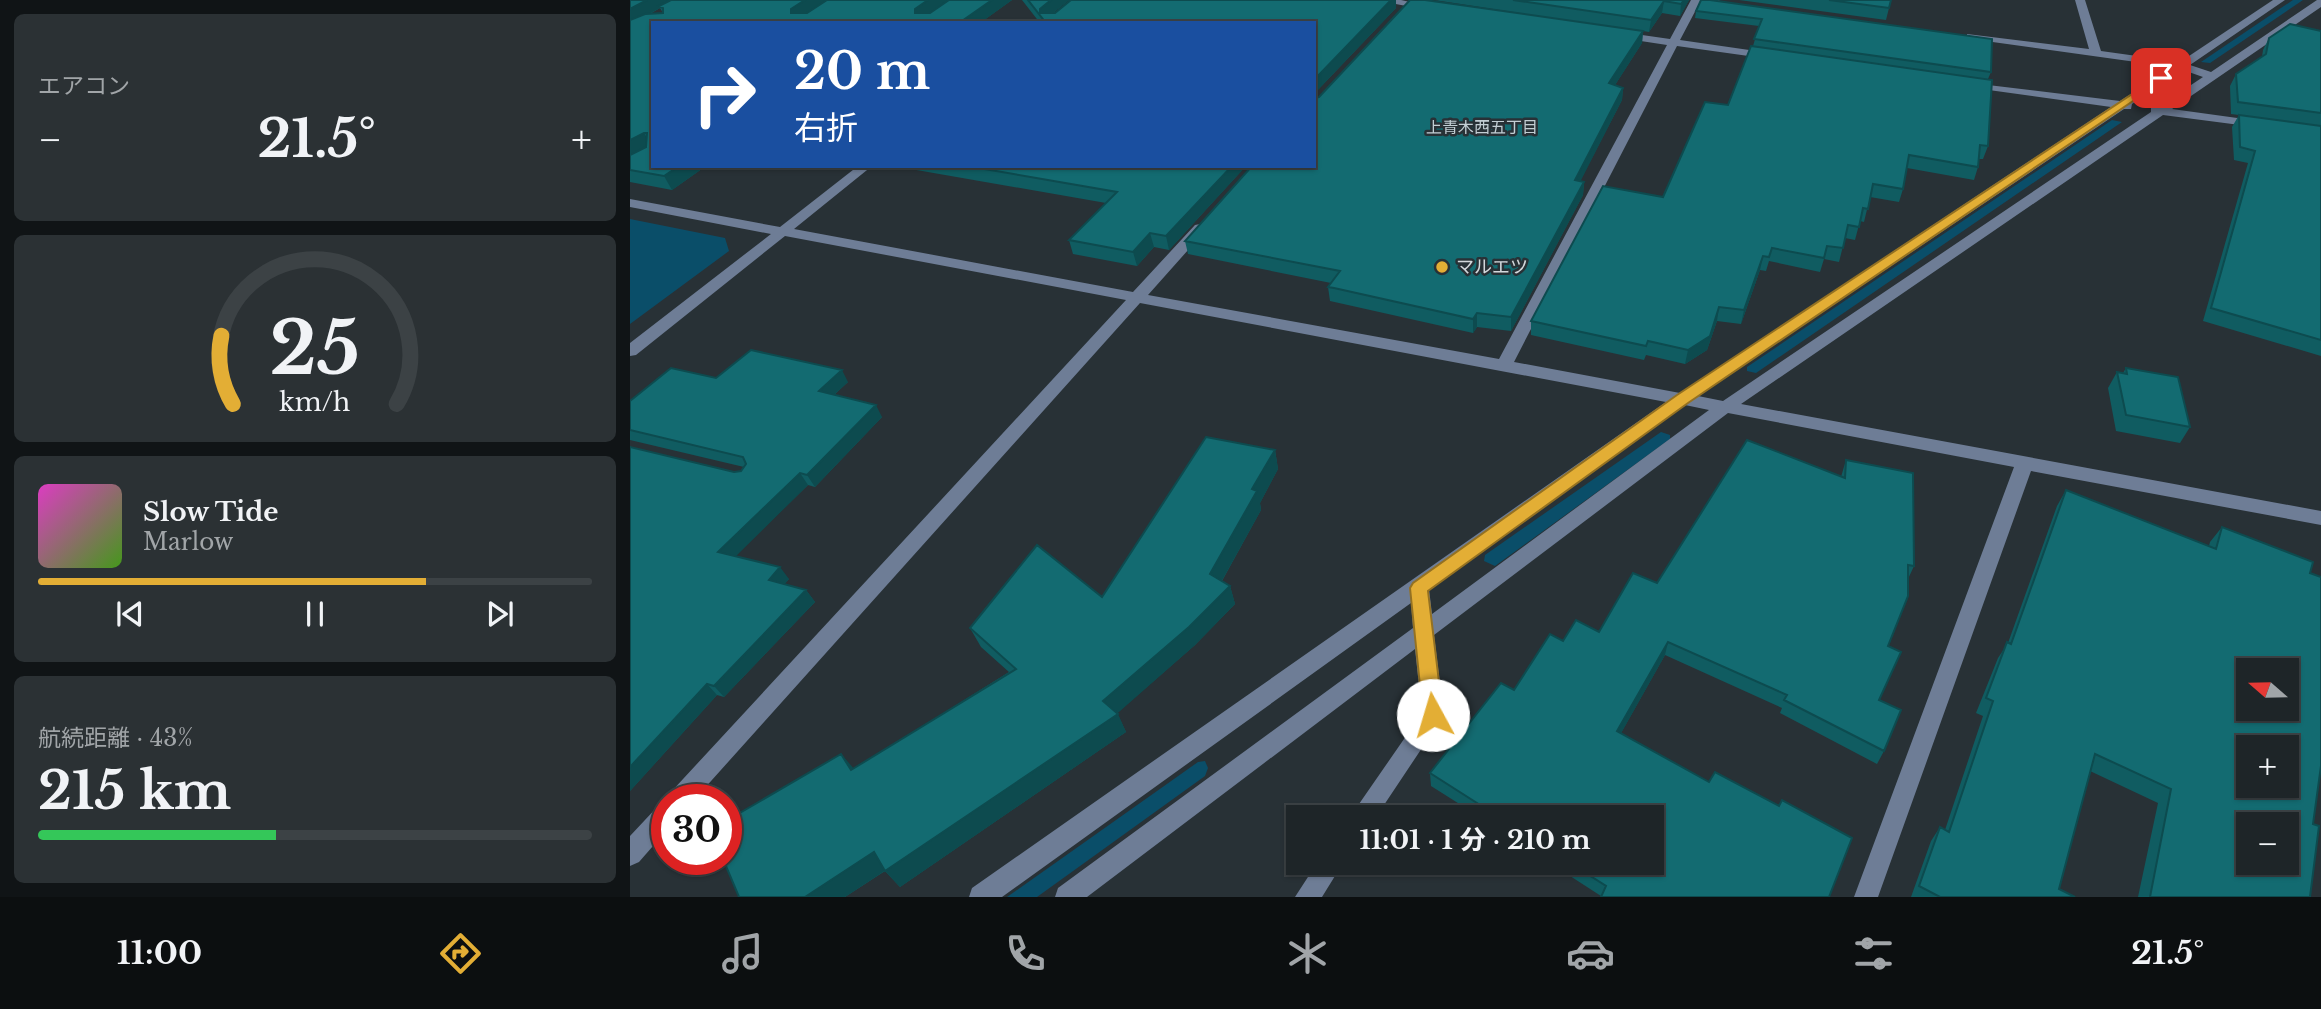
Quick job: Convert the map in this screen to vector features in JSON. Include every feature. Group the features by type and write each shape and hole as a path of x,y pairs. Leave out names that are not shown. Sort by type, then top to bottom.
{"street":[{"path":"1380,0 1410,2 1434,8"},
{"path":"1504,366 1696,0 1738,6"},
{"path":"2080,0 2096,53"},
{"path":"981,897 1682,399 2280,0"},
{"path":"1399,14 1410,2"},
{"path":"1067,897 1726,407 2321,2"},
{"path":"1608,33 1782,58"},
{"path":"1958,35 2180,65 2212,76"},
{"path":"1959,82 2267,126"},
{"path":"630,351 863,168"},
{"path":"630,203 2321,518"},
{"path":"694,784 1210,216"},
{"path":"1866,897 2025,463"},
{"path":"1370,805 1433,715 1419,588"},
{"path":"630,854 651,831"},
{"path":"1307,897 1323,875"}],"shaded area":[{"path":"2293,0 2303,0 2210,63 2201,62"},
{"path":"2112,120 2122,122 1756,373 1747,371 1747,367"},
{"path":"630,219 725,238 729,251 630,324"},
{"path":"1661,432 1670,435 1670,439 1495,566 1484,561 1485,555"},
{"path":"1205,761 1208,768 1205,776 1037,897 1007,897 1198,762"}],"building":[{"path":"630,0 647,0 630,9"},
{"path":"671,0 805,0 791,9 791,13 807,13 827,0 928,0 915,9 915,13 930,13 949,0 992,0 962,21 651,21 651,168 676,168 664,176 630,170 630,155 646,147 647,133 630,140 630,20 645,14 663,13 663,8 659,6"},
{"path":"1028,0 1051,0 1040,9 1040,13 1055,13 1071,0 1391,0 1316,78 1316,21 1044,21"},
{"path":"1410,0 1643,31 1609,83 1623,88 1575,180 1584,182 1511,317 1477,313 1473,319 1328,287 1340,271 1185,241 1250,168 1316,168 1316,98"},
{"path":"1513,0 1684,0 1681,4 1664,1 1651,20"},
{"path":"1701,0 1992,39 1991,72 1754,39 1762,19 1696,11"},
{"path":"1829,0 1891,0 1889,8"},
{"path":"2290,24 2321,31 2321,113 2238,102 2236,74 2266,54 2269,38"},
{"path":"1751,46 1992,80 1988,146 1980,145 1978,167 1909,155 1903,189 1873,184 1868,209 1863,208 1859,227 1848,225 1843,248 1827,246 1824,258 1772,248 1769,257 1763,256 1744,310 1719,307 1710,336 1688,350 1648,341 1646,346 1531,321 1603,186 1663,197 1705,102 1728,105"},
{"path":"2239,115 2321,126 2321,340 2211,308 2255,151 2240,147"},
{"path":"979,168 1230,168 1166,236 1150,233 1133,252 1069,240 1117,192"},
{"path":"751,350 842,370 819,391 876,405 807,475 800,473 718,552 780,567 769,580 806,590 714,686 707,684 630,767 630,447 734,472 741,471 746,464 743,457 630,430 630,401 671,368 716,378"},
{"path":"2126,368 2178,377 2190,427 2126,415 2117,372 2127,374"},
{"path":"1206,437 1275,450 1252,489 1257,491 1210,574 1230,586 1189,627 1103,701 1118,714 885,871 874,852 805,897 739,897 730,875 742,875 742,812 841,754 851,770 1016,669 970,628 1037,545 1102,597"},
{"path":"1747,440 1845,478 1846,460 1913,473 1914,566 1908,565 1908,596 1888,646 1901,652 1879,700 1901,710 1884,751 1784,700 1787,695 1668,642 1617,731 1709,782 1715,772 1779,806 1782,800 1852,838 1829,897 1601,897 1606,886 1589,875 1664,875 1664,805 1480,805 1430,773 1501,683 1514,690 1550,634 1563,641 1576,620 1599,632 1633,573 1657,583"},
{"path":"2066,490 2216,549 2222,527 2313,562 2310,573 2321,577 2321,766 2313,824 2319,826 2310,897 2150,897 2171,789 2095,754 2059,889 2075,897 1940,897 1919,886 1940,827 1949,832 1993,701 1986,698 2007,642 2011,644"}],"place":[{"name":"マルエツ","path":"1442,267"}],"district":[{"name":"上青木西五丁目","path":"1482,127"}],"route":[{"path":"1433,715 1419,588 1682,399 2161,78"}]}
